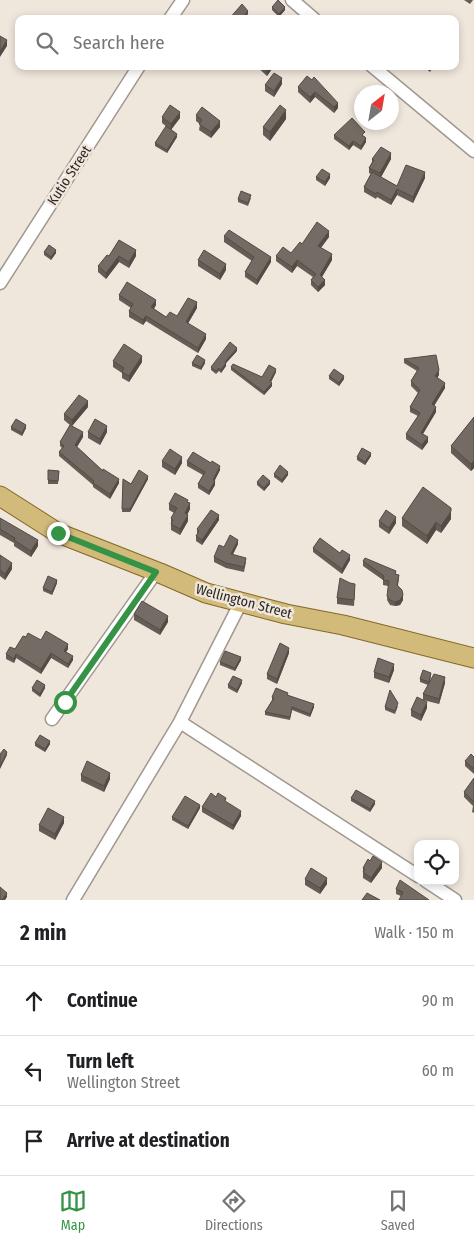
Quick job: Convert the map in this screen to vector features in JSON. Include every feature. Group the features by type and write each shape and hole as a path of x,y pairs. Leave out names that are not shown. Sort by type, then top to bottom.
{"main road":[{"name":"Wellington Street","path":"0,496 58,533 206,593 286,614 343,625 474,658"}],"street":[{"path":"173,15 183,0"},
{"path":"292,0 309,15"},
{"name":"Kutio Street","path":"0,283 136,70"},
{"path":"377,70 474,151"},
{"path":"52,719 156,572"},
{"path":"73,900 180,722 241,602"},
{"path":"180,722 414,873"},
{"path":"432,885 455,900"}],"building":[{"path":"278,0 285,7 279,14 272,7"},
{"path":"242,4 248,11 244,15 232,15"},
{"path":"0,36 7,40 0,51"},
{"path":"274,73 282,78 274,91 265,85"},
{"path":"307,76 312,80 314,77 338,103 334,107 315,92 310,97 298,87"},
{"path":"170,105 180,112 171,124 162,117"},
{"path":"280,105 286,110 270,132 263,127"},
{"path":"202,107 220,121 211,132 199,124 202,120 196,115"},
{"path":"352,118 354,120 354,130 363,130 365,132 362,135 366,138 361,146 353,141 349,146 334,135"},
{"path":"166,126 177,134 167,150 155,143"},
{"path":"381,147 391,153 380,173 369,168 374,160 372,159"},
{"path":"406,165 425,172 413,197 397,189 391,200 364,187 372,172 397,186"},
{"path":"322,169 330,174 325,182 316,177"},
{"path":"241,191 251,195 248,203 238,199"},
{"path":"317,222 329,231 318,246 332,254 320,275 325,280 318,287 311,280 316,274 297,260 292,267 276,256 283,247 291,253 300,242 302,244"},
{"path":"229,230 271,257 257,280 245,272 254,257 224,236"},
{"path":"119,240 136,250 129,262 119,256 106,273 98,266 107,255 109,256"},
{"path":"49,245 56,250 51,257 44,252"},
{"path":"204,250 226,264 220,274 198,260"},
{"path":"127,282 156,300 151,307 166,317 170,312 177,316 188,298 197,302 186,322 206,334 198,348 146,316 143,320 129,311 133,304 119,295"},
{"path":"230,342 237,348 221,370 219,368 216,371 211,367"},
{"path":"124,344 142,356 129,376 122,372 124,368 113,361"},
{"path":"197,355 205,360 201,367 192,363"},
{"path":"436,355 439,370 435,376 445,383 432,404 436,407 421,433 428,437 422,445 406,434 420,413 410,407 420,390 411,381 419,368 404,359"},
{"path":"233,364 262,377 269,365 276,369 270,381 272,383 264,392 231,367"},
{"path":"334,369 344,376 339,383 329,376"},
{"path":"79,395 88,401 72,420 64,414"},
{"path":"474,417 474,461 471,464 451,446"},
{"path":"16,419 26,425 22,433 11,427"},
{"path":"95,419 107,426 100,439 88,432"},
{"path":"70,425 83,432 75,445 103,471 103,469 119,479 110,494 93,483 94,481 59,452 64,446 60,442"},
{"path":"362,448 371,453 365,462 357,457"},
{"path":"170,449 182,457 175,469 162,461"},
{"path":"193,452 220,466 209,491 198,484 205,472 187,461"},
{"path":"280,465 288,472 282,480 274,474"},
{"path":"48,470 59,471 58,481 48,480"},
{"path":"139,470 148,476 130,509 122,509 123,479 131,484"},
{"path":"263,475 270,481 264,488 257,482"},
{"path":"423,487 451,508 441,526 436,522 427,536 402,518"},
{"path":"175,493 190,503 185,513 188,515 180,529 171,524 173,520 171,518 177,508 169,504"},
{"path":"211,510 219,515 202,540 196,536 199,531 197,529"},
{"path":"386,510 396,517 389,528 379,521"},
{"path":"0,518 38,540 31,551 0,529"},
{"path":"230,535 238,540 231,554 246,558 244,567 226,563 214,557 219,545 224,547"},
{"path":"320,538 340,553 342,550 350,555 342,569 313,548"},
{"path":"0,555 12,563 5,574 0,570"},
{"path":"365,558 396,571 395,574 399,575 397,585 402,590 403,595 400,600 395,602 390,600 387,596 389,581 383,580 384,576 363,561"},
{"path":"48,576 57,580 52,592 43,588"},
{"path":"340,578 355,584 354,600 337,598"},
{"path":"142,601 168,616 160,630 134,614"},
{"path":"46,631 68,644 64,651 73,656 68,664 51,653 41,669 16,654 14,659 6,654 10,647 15,649 23,636 26,637 28,633 41,640"},
{"path":"280,643 289,648 277,679 267,674"},
{"path":"225,651 241,657 235,668 220,662"},
{"path":"378,658 394,664 389,677 374,672"},
{"path":"423,670 431,673 429,682 420,679"},
{"path":"434,674 445,677 439,699 423,694"},
{"path":"233,676 242,680 237,690 228,685"},
{"path":"37,680 45,685 40,694 32,688"},
{"path":"276,688 288,693 287,695 314,704 310,714 292,707 290,717 265,712 274,698 272,697"},
{"path":"390,690 398,703 395,711 385,707"},
{"path":"417,697 427,702 421,715 411,710"},
{"path":"40,735 50,741 45,749 35,743"},
{"path":"4,749 7,752 0,766 0,754"},
{"path":"471,754 474,757 474,769 465,761"},
{"path":"87,761 110,773 104,786 81,775"},
{"path":"474,778 474,802 464,792"},
{"path":"356,790 375,801 370,809 351,798"},
{"path":"211,793 216,797 218,793 226,798 225,801 241,811 233,825 202,807"},
{"path":"185,796 200,805 188,826 172,817"},
{"path":"48,808 64,817 55,834 39,825"},
{"path":"373,856 382,862 371,878 363,872 365,869 363,868 368,859 370,861"},
{"path":"311,868 327,878 320,888 305,879"},
{"path":"400,880 429,900 399,900 403,892 396,889"},
{"path":"0,887 7,893 2,900 0,900"},
{"path":"367,893 380,900 362,900"}],"route":[{"path":"58,533 156,572 65,702"}]}
